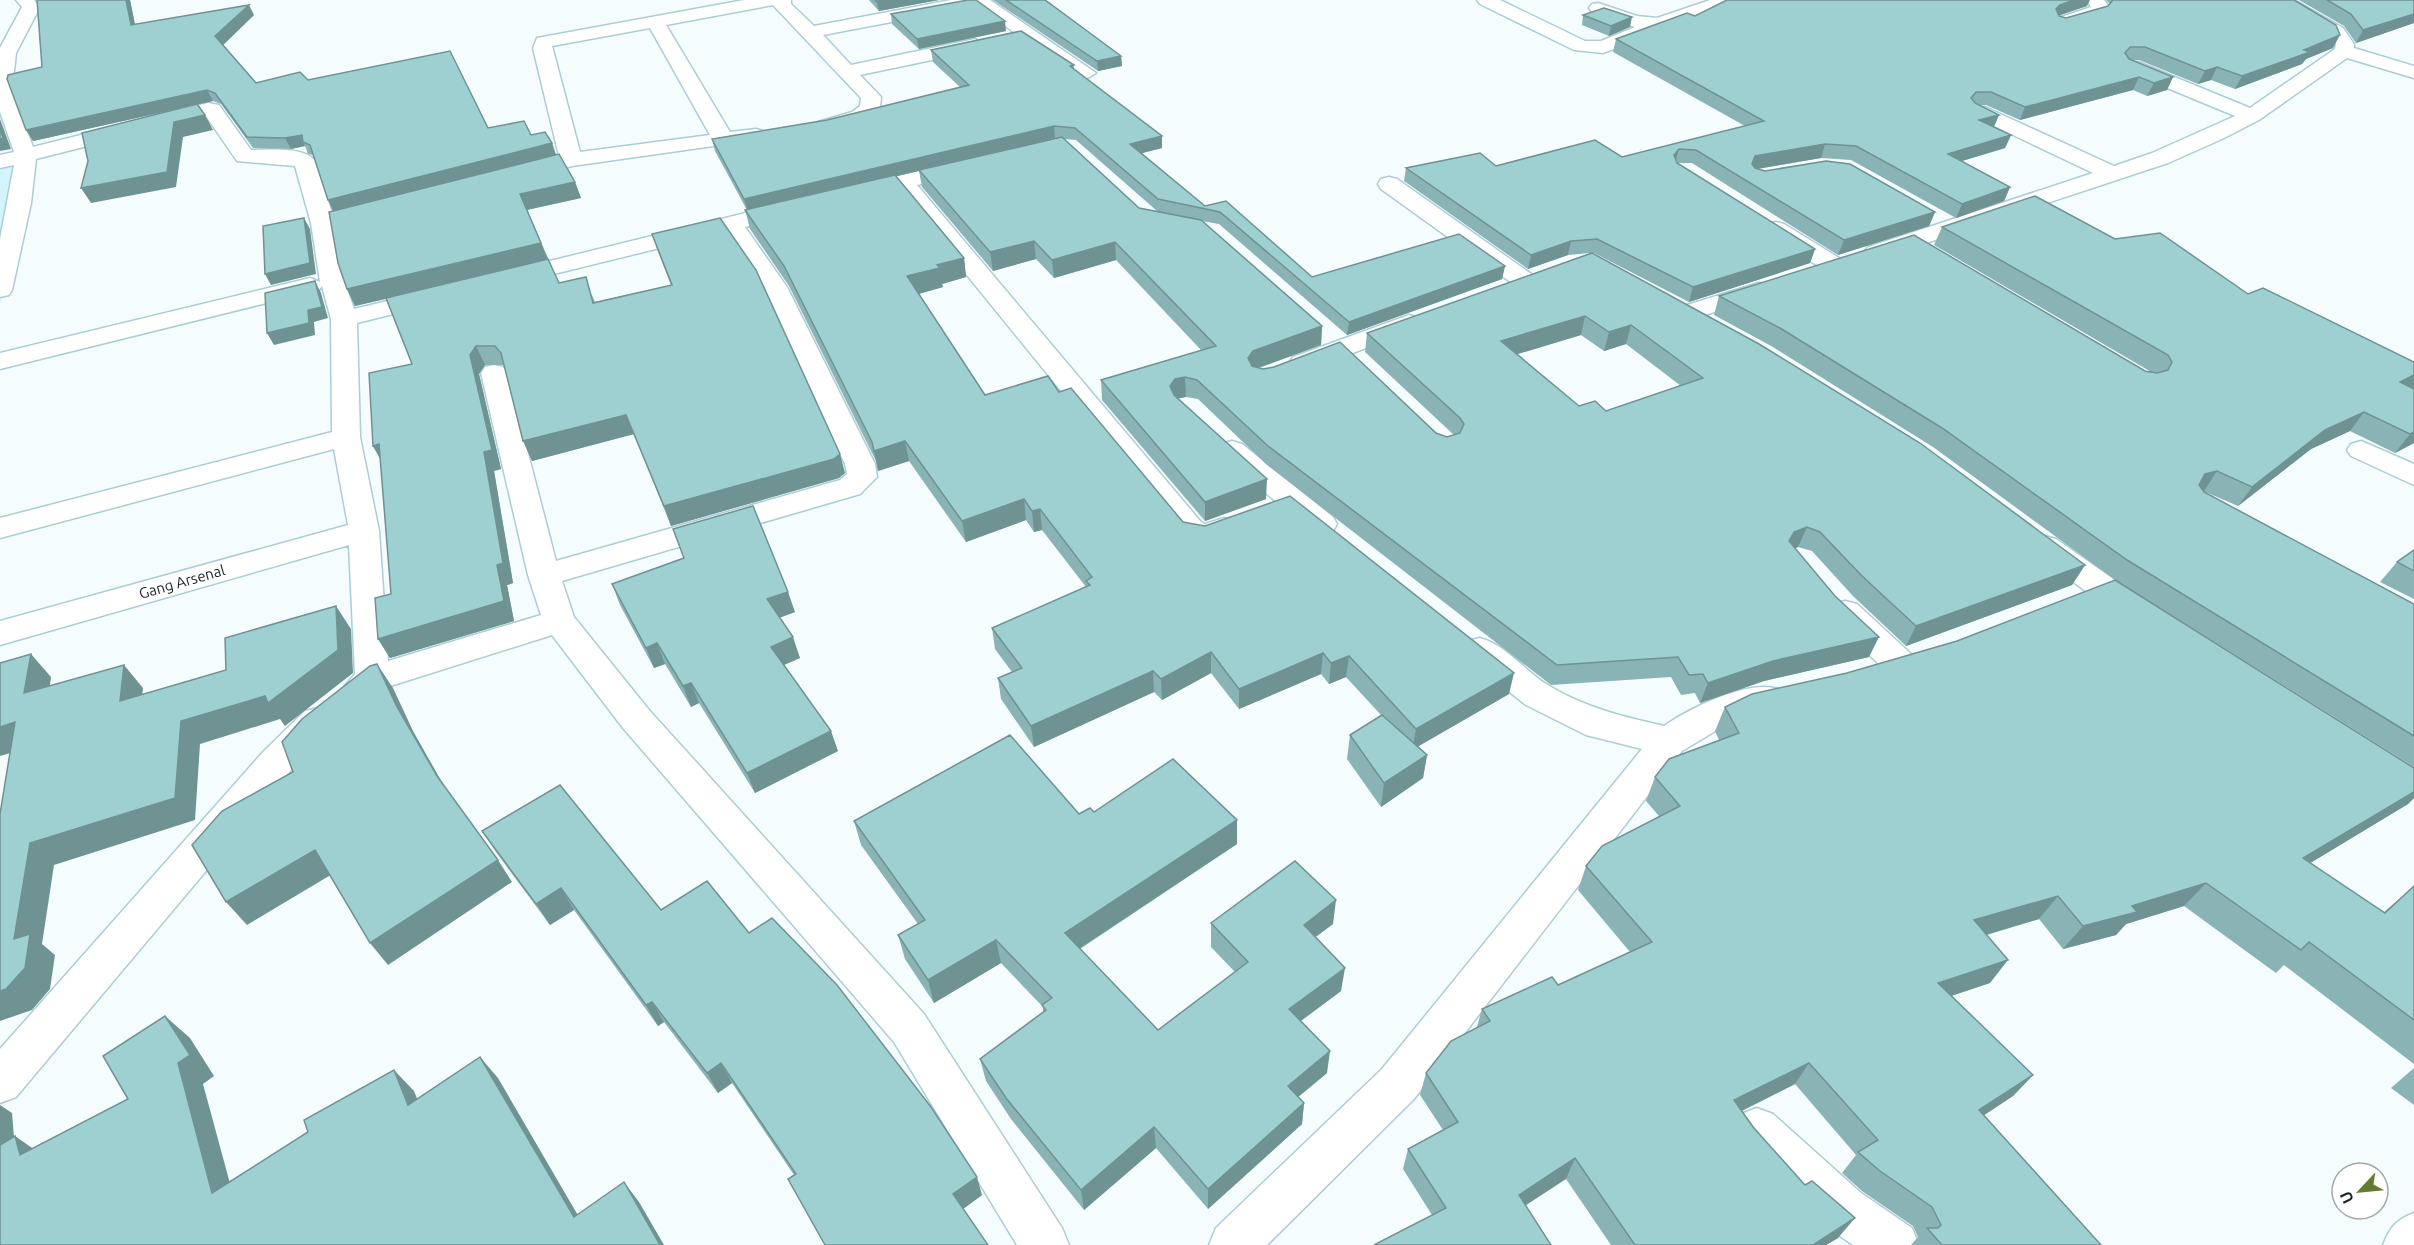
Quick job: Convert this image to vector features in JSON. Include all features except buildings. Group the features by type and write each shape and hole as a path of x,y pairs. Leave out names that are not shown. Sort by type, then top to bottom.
{"street":[{"path":"0,290 20,203 26,156 2,90 7,53 31,7 25,0"},
{"path":"571,160 542,45 553,38 775,0 812,32 845,72 872,97 870,108 858,116 840,122 800,129"},
{"path":"812,32 979,0 1086,73"},
{"path":"1486,0 1581,46 1603,47 1658,24 1727,0"},
{"path":"2061,23 2096,12 2101,8 2095,0"},
{"path":"1725,334 1676,307 1793,279 1954,228 2160,158 2216,135 2252,116 2344,51 2345,44 2337,32 2281,0"},
{"path":"1598,8 1634,21 1658,24"},
{"path":"655,22 671,45 723,140"},
{"path":"845,72 1026,34"},
{"path":"2344,51 2414,72"},
{"path":"2131,66 2252,116"},
{"path":"0,162 212,109 245,156 288,157 305,162 335,220 332,280 344,319 346,437 364,531 372,680"},
{"path":"1978,111 2113,174"},
{"path":"495,179 571,160 778,132"},
{"path":"834,198 980,164"},
{"path":"903,182 1195,534 1204,535 1271,510"},
{"path":"1389,184 1535,277 1493,293"},
{"path":"482,285 812,204"},
{"path":"1923,210 1954,228"},
{"path":"1759,218 1835,266"},
{"path":"544,575 850,487 861,477 860,464 775,287 731,224"},
{"path":"1909,242 1939,259"},
{"path":"0,361 332,280"},
{"path":"344,319 459,290"},
{"path":"1283,370 1333,340 1428,316"},
{"path":"1333,340 1367,371"},
{"path":"494,373 544,575 559,621 636,720 909,1028 1045,1245"},
{"path":"1213,431 1256,472 1271,510 1348,545"},
{"path":"0,528 346,437"},
{"path":"2361,450 2414,476"},
{"name":"Gang Arsenal","path":"0,633 364,531"},
{"path":"2026,532 2102,589 2157,625"},
{"path":"2070,601 2102,589"},
{"path":"1828,592 1898,663"},
{"path":"0,1082 305,731 372,680 559,621"},
{"path":"1457,631 1538,696 1599,726 1669,741"},
{"path":"1866,672 1930,654"},
{"path":"1233,1245 1398,1084 1669,741 1696,721 1734,705 1800,690"},
{"path":"1757,1130 1844,1210 1895,1245"},
{"path":"2407,1245 2414,1238"}],"shaded area":[{"path":"29,163 0,304 0,169"}]}
